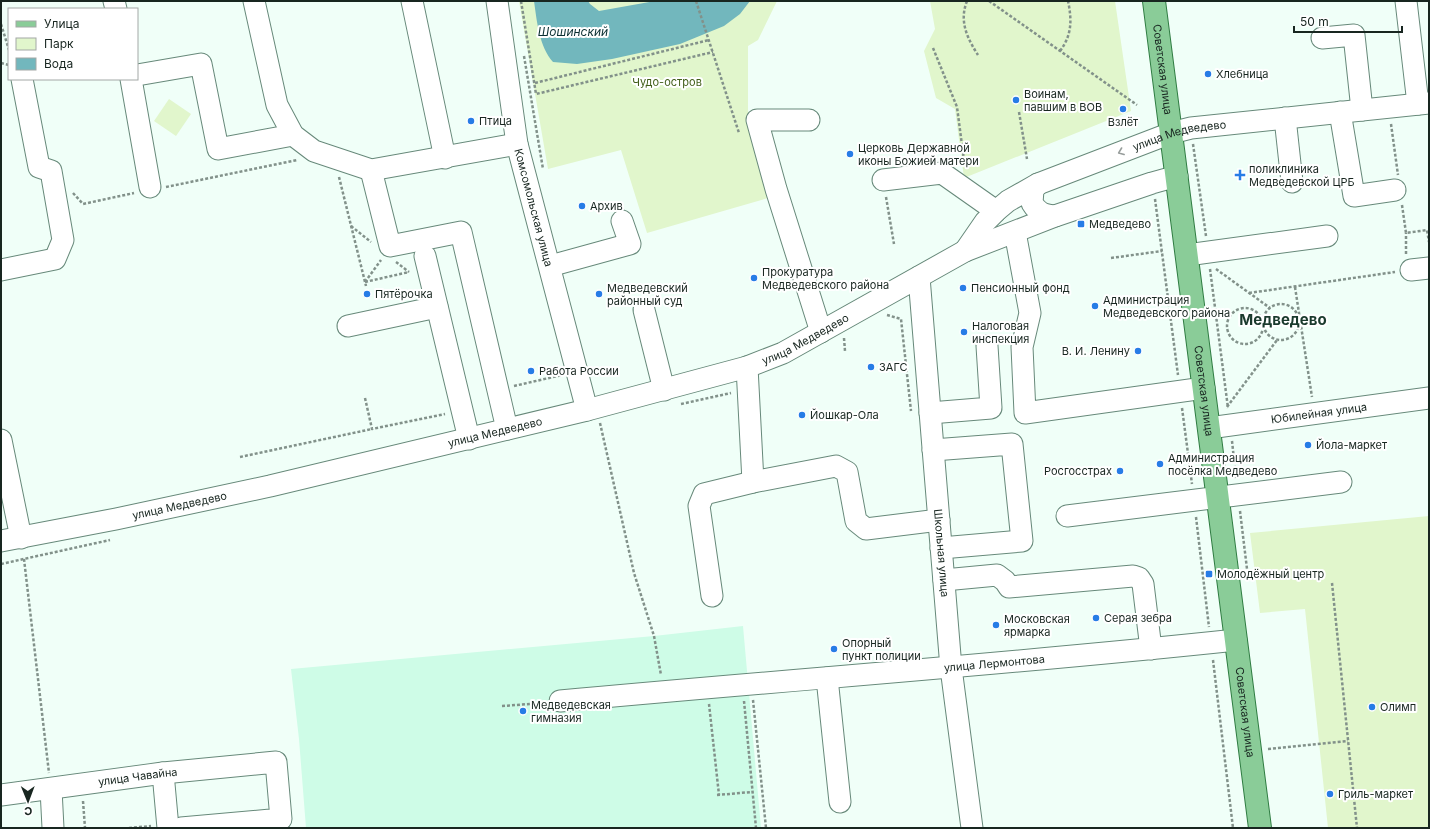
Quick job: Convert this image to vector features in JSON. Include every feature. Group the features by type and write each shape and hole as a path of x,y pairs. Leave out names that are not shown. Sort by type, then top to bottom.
{"main road":[{"name":"Советская улица","path":"1154,1 1260,828"}],"street":[{"path":"254,1 277,105 294,134 314,151 371,170 518,144"},
{"path":"412,1 445,158"},
{"name":"Комсомольская улица","path":"497,1 518,144 550,266 594,416"},
{"path":"1406,1 1421,53 1423,103"},
{"path":"1322,38 1354,35 1362,110"},
{"path":"138,75 201,64 218,149 294,134"},
{"path":"1,270 55,259 63,240 51,171 39,167 22,80"},
{"path":"131,80 150,189"},
{"name":"улица Медведево","path":"964,251 985,222 1008,201 1038,184 1170,133 1191,128 1423,103"},
{"path":"1340,112 1354,196 1395,190"},
{"path":"1284,118 1292,182"},
{"path":"809,120 757,120 776,189 820,332"},
{"path":"371,170 390,246 461,232 507,430"},
{"path":"883,180 942,173 996,211"},
{"name":"улица Медведево","path":"11,540 270,486 507,430 594,416 664,390 747,367 783,353 964,251 1055,216 1177,176"},
{"path":"1038,184 1033,190 1032,203 1040,213 1055,216"},
{"path":"550,266 630,244 622,221"},
{"path":"1015,232 1030,313 1022,347 1025,413 1204,388"},
{"path":"1187,255 1327,236"},
{"path":"426,262 469,439"},
{"name":"Школьная улица","path":"919,277 921,413 933,450 951,668 972,828"},
{"path":"348,326 437,307"},
{"path":"644,310 664,390"},
{"path":"921,413 991,408 987,346"},
{"path":"747,367 753,482"},
{"name":"Юбилейная улица","path":"1209,428 1429,398"},
{"path":"1,440 11,540"},
{"path":"933,450 1012,444 1022,541 941,548"},
{"path":"712,596 699,506 704,494 753,482 836,466 847,472 856,521 866,529 939,520"},
{"path":"1067,516 1341,482"},
{"path":"944,580 997,575 1005,581 1009,587 1133,576 1139,578 1143,584 1151,649"},
{"name":"улица Лермонтова","path":"560,701 708,687 951,668 1236,640"},
{"path":"827,678 840,802"},
{"name":"улица Чавайна","path":"1,795 163,773 276,762 281,819 181,828"},
{"path":"162,827 163,773"},
{"path":"51,789 53,828"}],"path":[{"path":"521,1 536,94 713,52"},
{"path":"696,1 739,132"},
{"path":"967,1 964,20 968,39 978,55"},
{"path":"988,1 1137,105"},
{"path":"1060,51 1064,46 1070,29 1072,16 1068,1"},
{"path":"1,24 8,47"},
{"path":"535,84 709,40"},
{"path":"933,48 957,107 966,175"},
{"path":"524,56 544,172"},
{"path":"1019,112 1027,159"},
{"path":"73,193 83,204 150,189 330,156 366,286"},
{"path":"883,180 894,244"},
{"path":"365,282 390,246"},
{"path":"1111,258 1162,251"},
{"path":"365,282 426,262"},
{"path":"1209,264 1270,308"},
{"path":"1249,293 1420,269"},
{"path":"1295,287 1315,413"},
{"path":"1270,308 1263,318 1263,325 1263,331 1254,342 1242,344 1232,337 1228,326 1229,320 1232,314 1243,308 1250,309 1258,314 1262,319 1263,325 1267,334 1272,338 1284,340 1293,336 1297,332 1300,319 1297,312 1286,305 1280,304 1270,308"},
{"path":"881,313 901,319 921,413"},
{"path":"843,336 845,351"},
{"path":"1227,407 1277,340"},
{"path":"594,416 634,573 654,636 664,692"},
{"path":"240,457 372,429"},
{"path":"11,540 51,789"},
{"path":"1332,583 1357,828"},
{"path":"747,684 752,792 756,828"},
{"path":"747,684 766,828"},
{"path":"708,687 718,795 752,792"},
{"path":"502,706 560,701"},
{"path":"1268,750 1348,741"},
{"path":"81,785 85,828"},
{"path":"129,828 162,827"}],"shaded area":[{"name":"Медведевская гимназия","path":"743,626 761,828 306,828 299,739 291,669 654,636"}],"green space":[{"name":"Чудо-остров","path":"519,1 777,1 758,40 748,46 748,111 768,198 647,233 621,150 548,169"},
{"path":"930,1 1115,1 1131,111 964,178 955,109 936,98 924,51 935,29"},
{"path":"169,99 191,114 176,136 154,121"},
{"name":"Олимп","path":"1429,516 1429,828 1328,828 1305,609 1260,613 1250,533"}],"water":[{"name":"Шошинский","path":"534,1 588,1 599,11 655,1 750,1 740,14 724,26 680,44 612,59 577,64 553,62 548,56 539,33"}],"place":[{"name":"Хлебница","path":"1208,74"},
{"name":"Воинам, павшим в ВОВ","path":"1016,100"},
{"name":"Взлёт","path":"1123,109"},
{"name":"Птица","path":"471,121"},
{"name":"Церковь Державной иконы Божией матери","path":"850,154"},
{"name":"поликлиника Медведевской ЦРБ","path":"1240,175"},
{"name":"Архив","path":"582,206"},
{"name":"Медведево","path":"1081,224"},
{"name":"Прокуратура Медведевского района","path":"754,278"},
{"name":"Пенсионный фонд","path":"963,288"},
{"name":"Пятёрочка","path":"367,294"},
{"name":"Медведевский районный суд","path":"599,294"},
{"name":"Администрация Медведевского района","path":"1095,306"},
{"name":"Налоговая инспекция","path":"964,332"},
{"name":"В. И. Ленину","path":"1138,351"},
{"name":"ЗАГС","path":"871,367"},
{"name":"Работа России","path":"531,371"},
{"name":"Йошкар-Ола","path":"802,415"},
{"name":"Йола-маркет","path":"1308,445"},
{"name":"Администрация посёлка Медведево","path":"1160,464"},
{"name":"Росгосстрах","path":"1120,471"},
{"name":"Молодёжный центр","path":"1209,574"},
{"name":"Серая зебра","path":"1096,618"},
{"name":"Московская ярмарка","path":"996,625"},
{"name":"Опорный пункт полиции","path":"834,649"},
{"name":"Олимп","path":"1372,707"},
{"name":"Медведевская гимназия","path":"523,711"},
{"name":"Гриль-маркет","path":"1330,794"}],"district":[{"name":"Медведево","path":"1283,320"}]}
